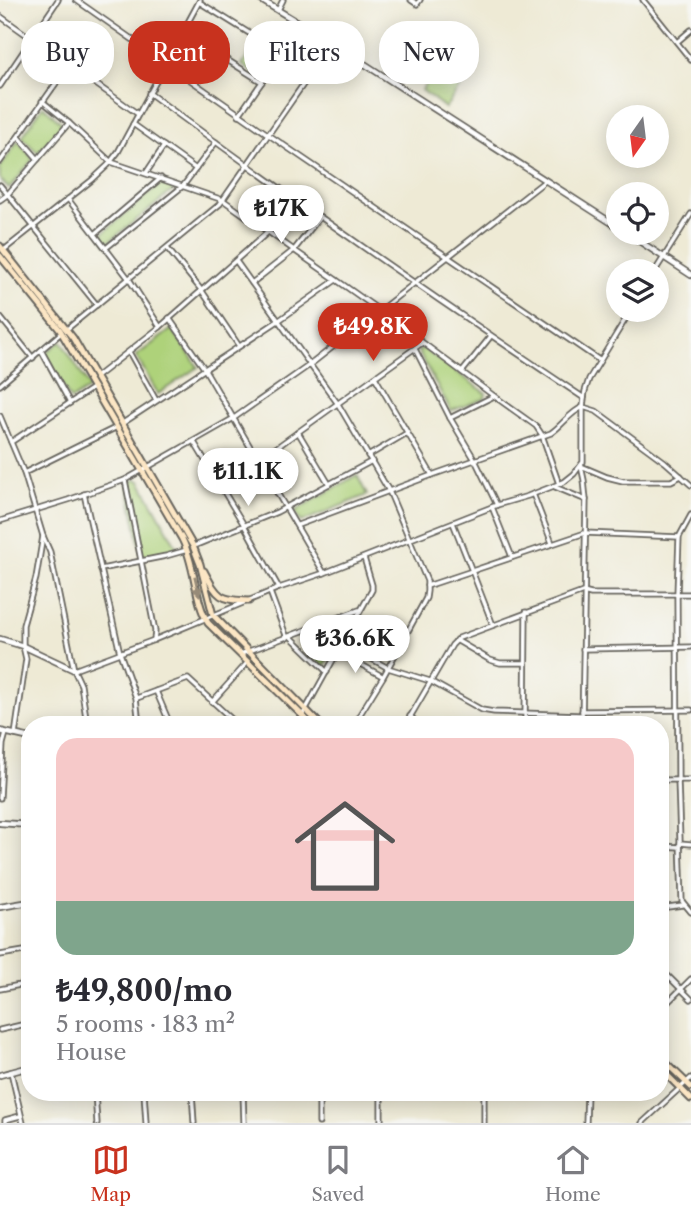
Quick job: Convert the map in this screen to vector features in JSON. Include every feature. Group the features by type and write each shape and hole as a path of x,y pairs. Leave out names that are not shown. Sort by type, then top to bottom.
{"main road":[{"path":"1,251 65,330 96,377 120,425 214,590 226,600 249,601"},
{"path":"65,330 94,387 120,425"},
{"path":"190,548 208,623 308,716"},
{"path":"200,564 213,615 306,716"},
{"path":"669,1065 690,1083"},
{"path":"669,1077 691,1099"}],"street":[{"path":"44,21 58,0"},
{"path":"76,0 128,37"},
{"path":"278,10 283,0"},
{"path":"411,0 417,4 420,0"},
{"path":"643,0 691,60"},
{"path":"189,21 199,1 244,29"},
{"path":"265,1 296,21"},
{"path":"0,16 21,30"},
{"path":"677,42 691,30"},
{"path":"0,86 21,54"},
{"path":"365,64 606,219"},
{"path":"0,162 55,84"},
{"path":"96,84 138,114"},
{"path":"1,251 111,162 154,84"},
{"path":"195,84 599,359"},
{"path":"239,115 261,84"},
{"path":"0,385 220,204 304,84"},
{"path":"149,93 414,283 584,398"},
{"path":"43,101 111,162 223,200 379,310 536,426 542,435 559,484"},
{"path":"0,200 69,123"},
{"path":"133,124 196,169"},
{"path":"18,137 38,159"},
{"path":"106,248 183,186 216,142"},
{"path":"146,173 164,146"},
{"path":"95,234 162,178"},
{"path":"0,522 124,480 234,418 310,364 545,181"},
{"path":"0,185 97,305"},
{"path":"68,199 129,279 160,327"},
{"path":"662,259 691,214"},
{"path":"251,283 294,250 320,217"},
{"path":"96,377 160,327 268,232"},
{"path":"646,245 691,275"},
{"path":"167,248 202,291 239,346"},
{"path":"236,261 338,404 389,491 427,581 426,598 359,716"},
{"path":"24,473 120,425 336,280"},
{"path":"0,317 33,358"},
{"path":"169,318 234,418 324,573"},
{"path":"0,639 23,646 74,670 409,538 559,484 581,466 584,458 583,407 589,379 623,322"},
{"path":"462,372 491,336"},
{"path":"259,460 423,343"},
{"path":"415,349 475,460 495,506 512,557"},
{"path":"41,350 70,403"},
{"path":"129,352 156,400"},
{"path":"375,377 432,475"},
{"path":"11,442 94,387"},
{"path":"450,418 494,396"},
{"path":"297,526 555,430 583,407 596,411 666,462 691,485"},
{"path":"0,416 24,473 50,552 86,716"},
{"path":"299,432 329,484"},
{"path":"368,456 407,433"},
{"path":"194,442 279,588"},
{"path":"100,569 190,548 287,507 372,461"},
{"path":"581,466 623,481 671,481 681,476"},
{"path":"581,466 586,500 582,713"},
{"path":"124,480 155,631 154,640"},
{"path":"553,486 586,500"},
{"path":"84,494 120,653 136,698 138,716"},
{"path":"533,494 552,543"},
{"path":"691,516 678,537 677,594 682,901 691,912"},
{"path":"453,522 493,625"},
{"path":"427,586 585,533 678,537"},
{"path":"15,735 26,659 23,625 36,578 43,536"},
{"path":"304,713 368,598 372,585 363,558"},
{"path":"270,592 289,638 327,673"},
{"path":"410,716 459,638 583,592 691,594"},
{"path":"240,655 360,610"},
{"path":"525,713 526,612"},
{"path":"456,640 491,660 500,663 525,663"},
{"path":"343,643 388,668 430,681 482,710 525,713 691,710"},
{"path":"583,649 691,647"},
{"path":"338,652 383,677"},
{"path":"212,702 248,662"},
{"path":"136,698 188,679 226,716"},
{"path":"156,691 167,716"},
{"path":"0,731 21,736"},
{"path":"0,798 6,733"},
{"path":"669,780 691,780"},
{"path":"0,823 21,824"},
{"path":"669,846 691,844"},
{"path":"0,907 21,904"},
{"path":"669,907 683,905"},
{"path":"0,955 21,952"},
{"path":"669,977 691,999"},
{"path":"669,1001 691,979"},
{"path":"0,989 21,985"},
{"path":"0,1030 21,1025"},
{"path":"0,1075 21,1069"},
{"path":"10,1072 23,1123"},
{"path":"669,1098 690,1083"},
{"path":"96,1101 97,1123"},
{"path":"145,1101 146,1123"},
{"path":"193,1101 194,1123"},
{"path":"243,1101 244,1123"},
{"path":"318,1101 318,1123"},
{"path":"381,1101 381,1123"},
{"path":"484,1101 484,1123"},
{"path":"586,1123 587,1101"},
{"path":"642,1123 666,1101"},
{"path":"5,1123 5,1120 21,1115"}],"green space":[{"path":"426,84 462,84 445,108 422,90"},
{"path":"43,106 63,124 38,153 22,137"},
{"path":"18,141 33,159 9,189 0,179 0,168"},
{"path":"162,182 176,188 106,244 102,234"},
{"path":"172,329 198,367 158,394 136,356"},
{"path":"61,341 90,388 71,400 45,355"},
{"path":"422,348 486,393 485,398 451,411 418,351"},
{"path":"357,475 367,495 301,522 295,511"},
{"path":"136,479 140,481 178,549 142,557 128,486"},
{"path":"342,622 347,624 324,667 301,644 299,637"}]}
